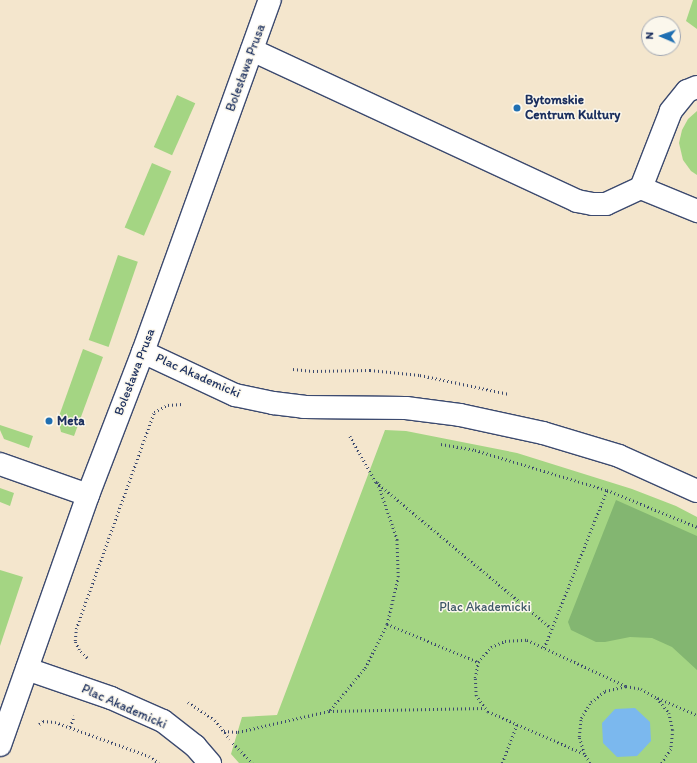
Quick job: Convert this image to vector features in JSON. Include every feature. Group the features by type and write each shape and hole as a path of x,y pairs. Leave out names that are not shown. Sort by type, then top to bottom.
{"street":[{"name":"Bolesława Prusa","path":"0,745 88,495 143,352 270,0"},
{"path":"252,50 577,201 593,204 606,204 641,188 671,111 687,91 697,88"},
{"path":"641,188 697,211"},
{"name":"Plac Akademicki","path":"143,352 235,395 272,403 304,407 335,406 406,408 460,415 543,433 619,456 697,490"},
{"path":"0,464 88,495"},
{"name":"Plac Akademicki","path":"27,669 104,695 163,721 195,746 210,763"}],"path":[{"path":"92,663 79,650 75,641 76,629 154,412 168,405 181,404 189,406"},
{"path":"343,436 356,436"},
{"path":"329,711 365,668 387,624 398,577 397,540 376,482 350,436"},
{"path":"436,443 475,450 607,490 697,527"},
{"path":"376,482 551,628"},
{"path":"544,648 607,490"},
{"path":"387,624 478,662"},
{"path":"584,754 488,712 476,696 475,678 478,662 491,647 505,641 527,640 626,686 641,689 657,698 697,715"},
{"path":"590,763 584,754 579,737 582,718 591,702 605,691 626,686"},
{"path":"657,698 669,713 673,730 671,749 662,763"},
{"path":"185,701 215,720 252,763"},
{"path":"224,731 238,732 329,711 485,708"},
{"path":"37,725 43,721 55,722 149,756 159,763"},
{"path":"502,763 517,724"}],"green space":[{"path":"693,0 697,0 697,29 686,21"},
{"path":"177,95 195,103 172,155 154,147"},
{"path":"697,111 697,175 691,171 683,160 679,143 682,130 688,119"},
{"path":"152,163 171,171 144,236 125,227"},
{"path":"118,255 138,262 109,347 89,340"},
{"path":"83,349 103,357 74,436 61,432 58,419"},
{"path":"0,425 33,436 29,448 4,439 0,430"},
{"name":"Plac Akademicki","path":"385,430 406,431 517,453 632,489 676,506 697,517 697,763 239,763 231,754 242,717 277,715"},
{"path":"0,488 14,493 10,506 0,502"},
{"path":"616,500 697,536 697,670 672,647 652,638 630,637 605,642 596,642 571,630 568,622"},
{"path":"0,570 23,577 0,646"}],"water":[{"path":"635,708 650,722 651,741 637,756 617,757 603,743 602,723 615,709"}],"place":[{"name":"Bytomskie Centrum Kultury","path":"517,108"},
{"name":"Meta","path":"49,421"}]}
